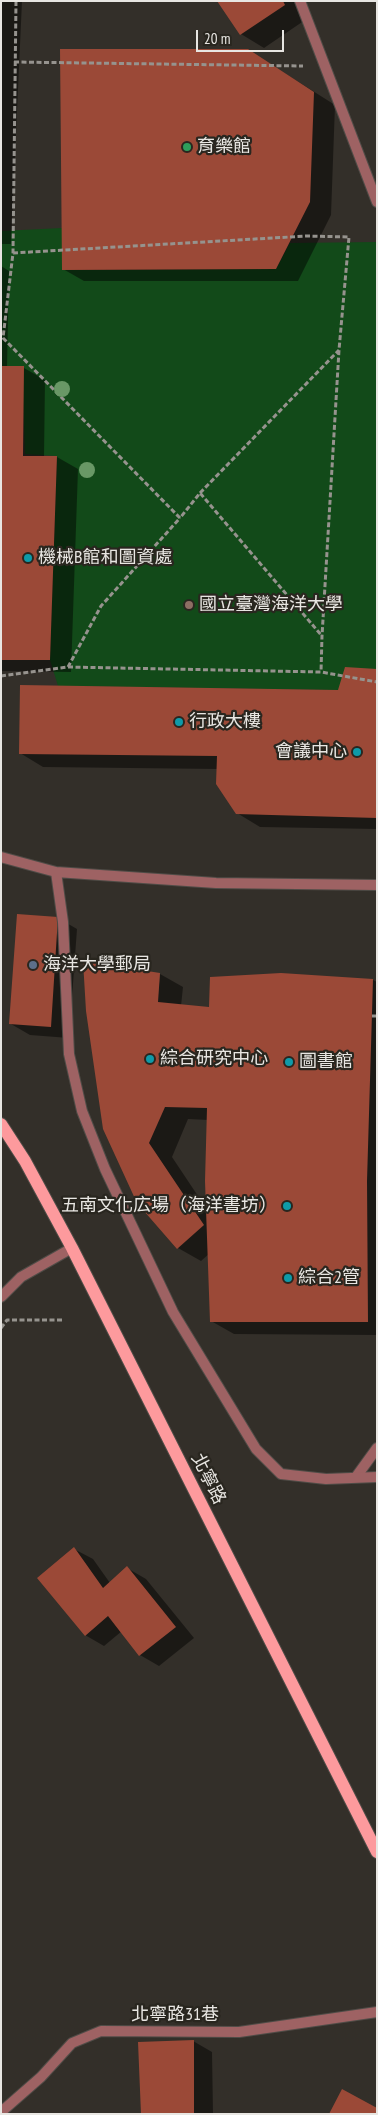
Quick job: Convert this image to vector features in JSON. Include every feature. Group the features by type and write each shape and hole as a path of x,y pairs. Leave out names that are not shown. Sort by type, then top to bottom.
{"main road":[{"name":"北寧路","path":"1,1124 25,1161 72,1248 377,1852"}],"street":[{"path":"300,1 377,202"},
{"path":"1,857 56,872 216,883 377,885"},
{"path":"56,872 63,922 69,1054 82,1111 105,1168 173,1312 256,1449 282,1474 326,1479 377,1477"},
{"path":"1,1297 21,1277 72,1248"},
{"path":"356,1477 377,1448"},
{"name":"北寧路31巷","path":"1,2112 41,2077 72,2043 101,2031 239,2032 377,2012"}],"path":[{"path":"16,1 12,253 3,338 180,518"},
{"path":"14,62 325,67"},
{"path":"12,253 307,236 349,237 339,350 321,672"},
{"path":"68,667 101,606 200,493 339,350"},
{"path":"200,493 322,636"},
{"path":"1,676 68,667 321,672 377,682"},
{"path":"372,1016 377,1016"},
{"path":"1,1328 7,1320 62,1320"}],"green space":[{"path":"62,228 62,270 276,269 290,243 377,242 377,669 338,690 58,686 50,660 57,456 25,454 22,369 1,367 1,231"}],"building":[{"path":"217,1 283,1 285,5 240,35"},
{"name":"育樂館","path":"60,49 248,49 314,92 310,202 276,269 62,270"},
{"name":"機械B館和圖資處","path":"1,366 24,366 23,456 57,456 50,660 1,660"},
{"name":"行政大樓","path":"345,667 377,669 377,818 236,814 216,784 217,756 19,754 20,685 338,690"},
{"path":"17,914 58,917 51,1027 9,1024"},
{"path":"83,961 160,973 158,1002 209,1007 210,977 281,973 373,979 367,1181 368,1322 210,1322 205,1181 207,1108 165,1107 149,1143 204,1225 177,1249 137,1203 103,1129 86,1011"},
{"path":"74,1547 103,1588 127,1566 176,1627 139,1656 108,1616 85,1636 37,1578"},
{"path":"194,2040 194,2114 141,2114 138,2042"},
{"path":"342,2089 377,2108 377,2114 329,2114"}],"place":[{"name":"育樂館","path":"187,147"},
{"name":"機械B館和圖資處","path":"28,558"},
{"name":"國立臺灣海洋大學","path":"189,605"},
{"name":"行政大樓","path":"179,722"},
{"name":"會議中心","path":"357,752"},
{"name":"海洋大學郵局","path":"33,965"},
{"name":"綜合研究中心","path":"150,1059"},
{"name":"圖書館","path":"289,1062"},
{"name":"五南文化広場（海洋書坊）","path":"287,1206"},
{"name":"綜合2管","path":"288,1278"}]}
